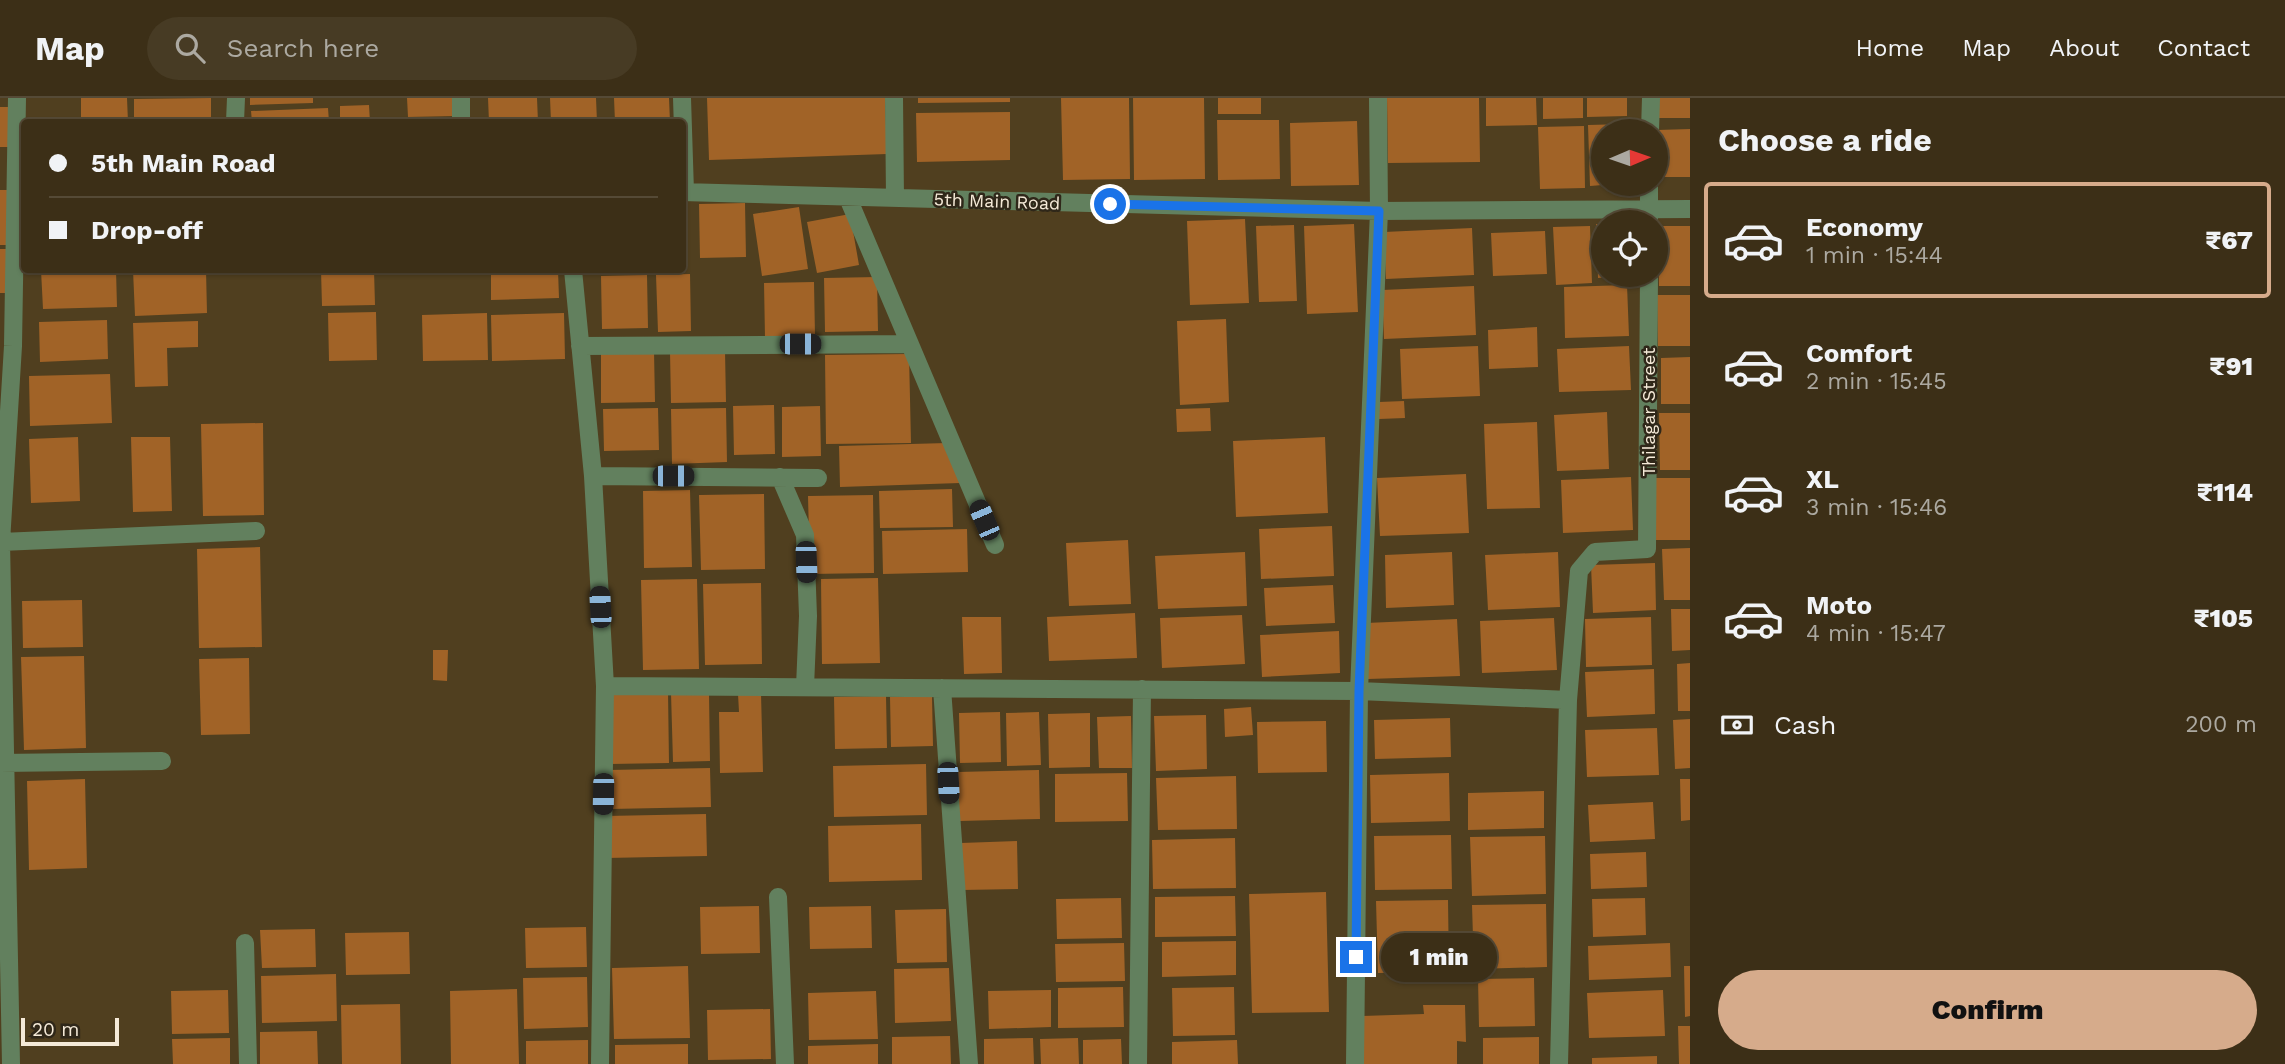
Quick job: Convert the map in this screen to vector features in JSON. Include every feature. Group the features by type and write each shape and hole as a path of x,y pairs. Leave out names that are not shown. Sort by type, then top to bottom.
{"street":[{"path":"11,1064 3,763 1,542 17,98"},
{"path":"235,119 236,98"},
{"path":"461,98 461,119"},
{"path":"682,98 682,119"},
{"path":"894,98 895,198"},
{"path":"1355,1064 1359,691 1379,211 1378,98"},
{"path":"1650,119 1651,98"},
{"name":"5th Main Road","path":"686,192 1591,214"},
{"path":"848,198 995,545"},
{"name":"5th Main Road","path":"1668,212 1690,209"},
{"path":"573,273 593,476 605,686 600,1064"},
{"name":"Thilagar Street","path":"1568,701 1579,571 1595,552 1647,549 1649,287"},
{"path":"580,346 910,344"},
{"path":"593,476 818,478"},
{"path":"780,477 805,535 808,616 805,687"},
{"path":"1,542 256,531"},
{"path":"605,686 1359,691 1568,701 1559,1064"},
{"path":"942,688 969,1064"},
{"path":"1138,1064 1142,690"},
{"path":"3,763 162,761"},
{"path":"778,897 785,1064"},
{"path":"246,943 248,1064"}],"building":[{"path":"81,98 127,98 128,119 81,119"},
{"path":"211,98 211,119 134,119 134,99"},
{"path":"250,98 313,98 313,103 250,105"},
{"path":"407,98 456,98 456,116 408,117"},
{"path":"488,98 537,98 538,119 489,119"},
{"path":"550,98 596,98 597,119 551,119"},
{"path":"614,98 669,98 670,119 615,119"},
{"path":"707,98 885,98 887,154 709,160"},
{"path":"918,98 1010,98 1010,102 918,103"},
{"path":"1061,98 1129,98 1130,179 1063,180"},
{"path":"1133,98 1204,98 1205,179 1134,180"},
{"path":"1218,98 1261,98 1261,114 1218,114"},
{"path":"1387,98 1479,98 1480,162 1388,163"},
{"path":"1486,98 1536,98 1537,125 1486,126"},
{"path":"1543,98 1583,98 1583,118 1543,119"},
{"path":"1587,98 1627,98 1627,116 1587,117"},
{"path":"1656,98 1690,98 1690,118 1657,118"},
{"path":"369,105 370,119 340,119 340,106"},
{"path":"0,107 9,107 11,147 0,147"},
{"path":"328,108 329,119 252,119 251,111"},
{"path":"1010,112 1010,160 917,162 916,113"},
{"path":"1217,120 1279,120 1280,179 1218,180"},
{"path":"1357,121 1359,185 1291,186 1290,123"},
{"path":"1588,125 1591,125 1590,186"},
{"path":"1584,126 1585,188 1540,189 1538,127"},
{"path":"1690,129 1690,177 1668,177 1668,130"},
{"path":"0,190 10,190 10,245 0,245"},
{"path":"745,203 746,257 700,258 699,204"},
{"path":"799,207 808,269 762,276 753,214"},
{"path":"850,214 859,265 817,273 807,222"},
{"path":"1245,219 1249,303 1190,305 1187,221"},
{"path":"1354,224 1358,312 1307,314 1304,226"},
{"path":"1294,225 1297,301 1259,302 1256,226"},
{"path":"1590,226 1591,283 1556,285 1553,227"},
{"path":"1668,226 1690,226 1690,286 1668,286"},
{"path":"1472,228 1474,275 1386,279 1384,232"},
{"path":"1545,231 1547,274 1493,276 1491,233"},
{"path":"0,249 10,249 10,293 0,293"},
{"path":"41,273 116,273 117,307 43,309"},
{"path":"133,273 206,273 207,313 135,316"},
{"path":"321,273 374,273 375,305 322,306"},
{"path":"491,273 558,273 559,298 491,300"},
{"path":"690,274 691,331 658,332 656,275"},
{"path":"647,275 648,328 602,329 601,276"},
{"path":"877,277 878,331 825,332 824,278"},
{"path":"814,282 815,336 765,338 764,283"},
{"path":"1474,286 1476,335 1384,339 1382,290"},
{"path":"1564,287 1627,287 1629,336 1565,338"},
{"path":"1657,295 1690,295 1690,346 1658,346"},
{"path":"376,312 377,360 329,361 328,313"},
{"path":"487,313 488,360 423,361 422,315"},
{"path":"564,313 565,359 492,361 491,315"},
{"path":"1226,319 1229,402 1180,405 1177,321"},
{"path":"107,320 108,359 40,362 39,322"},
{"path":"198,321 198,347 167,348 168,386 135,387 133,323"},
{"path":"1537,327 1538,367 1489,369 1488,330"},
{"path":"1478,346 1480,396 1402,399 1400,349"},
{"path":"1629,346 1631,390 1559,392 1557,349"},
{"path":"654,351 655,402 601,403 601,352"},
{"path":"725,351 726,402 671,403 670,352"},
{"path":"909,354 911,443 826,444 825,355"},
{"path":"1690,357 1690,404 1661,404 1661,358"},
{"path":"110,374 112,423 30,426 29,376"},
{"path":"1404,401 1405,418 1379,419 1379,402"},
{"path":"774,405 775,454 734,455 733,406"},
{"path":"820,406 821,456 782,457 782,407"},
{"path":"658,408 659,450 604,451 603,409"},
{"path":"726,408 727,462 672,464 671,409"},
{"path":"1210,408 1211,431 1177,432 1176,409"},
{"path":"1607,412 1609,469 1557,471 1554,415"},
{"path":"1659,413 1690,413 1690,470 1660,470"},
{"path":"1537,422 1540,508 1487,509 1484,424"},
{"path":"263,423 264,515 203,516 201,424"},
{"path":"78,437 80,501 31,503 29,439"},
{"path":"131,437 170,437 172,511 133,512"},
{"path":"1325,437 1328,513 1236,517 1233,441"},
{"path":"947,443 960,483 840,487 839,446"},
{"path":"1466,474 1469,533 1380,536 1377,478"},
{"path":"1631,477 1633,530 1563,533 1561,480"},
{"path":"1656,478 1690,478 1690,540 1656,540"},
{"path":"952,489 953,527 880,528 879,491"},
{"path":"690,490 692,567 644,568 643,491"},
{"path":"764,494 765,569 701,570 699,495"},
{"path":"873,495 874,573 810,574 808,496"},
{"path":"1332,526 1334,576 1261,579 1259,529"},
{"path":"967,529 968,572 883,574 882,531"},
{"path":"1128,540 1131,604 1069,606 1066,543"},
{"path":"260,547 262,647 199,648 197,549"},
{"path":"1690,548 1690,600 1664,600 1662,549"},
{"path":"1245,552 1247,606 1158,609 1155,556"},
{"path":"1452,552 1454,605 1386,608 1385,555"},
{"path":"1558,552 1560,607 1488,610 1485,555"},
{"path":"1655,563 1656,610 1593,613 1591,565"},
{"path":"878,578 880,663 822,664 821,579"},
{"path":"697,579 699,669 643,670 641,580"},
{"path":"761,583 762,664 705,665 703,584"},
{"path":"1333,585 1335,623 1266,626 1264,588"},
{"path":"82,600 83,647 23,648 22,601"},
{"path":"1671,609 1690,609 1690,650 1672,651"},
{"path":"1135,613 1137,658 1049,661 1047,617"},
{"path":"1242,615 1245,664 1162,668 1160,618"},
{"path":"962,617 1001,617 1002,673 964,674"},
{"path":"1651,617 1652,665 1586,667 1585,619"},
{"path":"1554,618 1557,670 1482,673 1480,621"},
{"path":"1457,619 1460,676 1368,679 1366,623"},
{"path":"1339,631 1340,673 1262,677 1260,635"},
{"path":"433,650 448,650 447,681 433,680"},
{"path":"84,656 86,748 24,750 21,657"},
{"path":"249,658 250,734 201,735 199,659"},
{"path":"1690,663 1690,711 1678,711 1677,664"},
{"path":"1654,669 1655,714 1587,717 1585,672"},
{"path":"668,691 669,763 610,764 608,692"},
{"path":"671,693 709,693 710,761 673,762"},
{"path":"761,693 763,772 720,773 719,712 739,712 738,694"},
{"path":"886,696 887,748 835,749 834,697"},
{"path":"932,696 933,746 891,747 890,697"},
{"path":"1251,707 1253,735 1225,737 1224,709"},
{"path":"1000,712 1001,762 960,763 959,713"},
{"path":"1039,712 1041,765 1007,766 1006,713"},
{"path":"1090,713 1090,767 1049,768 1048,714"},
{"path":"1206,715 1207,769 1156,771 1154,716"},
{"path":"1131,716 1132,768 1099,768 1097,717"},
{"path":"1450,718 1451,757 1375,759 1374,720"},
{"path":"1690,719 1690,768 1675,769 1673,720"},
{"path":"1326,721 1327,772 1258,773 1257,722"},
{"path":"1657,728 1659,775 1587,777 1585,730"},
{"path":"926,764 927,815 834,817 833,766"},
{"path":"710,768 711,807 610,809 609,770"},
{"path":"1039,770 1040,819 959,821 958,772"},
{"path":"1127,773 1128,821 1055,822 1055,774"},
{"path":"1449,773 1450,821 1371,823 1370,775"},
{"path":"1236,776 1237,829 1158,830 1156,778"},
{"path":"85,779 87,868 29,870 27,781"},
{"path":"1680,779 1690,779 1690,820 1681,821"},
{"path":"1544,791 1544,828 1468,830 1468,793"},
{"path":"1653,802 1655,839 1590,842 1588,805"},
{"path":"706,814 707,856 606,858 606,816"},
{"path":"921,824 922,880 829,882 828,826"},
{"path":"1451,835 1452,889 1375,890 1374,836"},
{"path":"1545,836 1546,894 1472,896 1470,837"},
{"path":"1235,838 1236,888 1153,889 1152,840"},
{"path":"1017,841 1018,889 962,890 961,843"},
{"path":"1646,852 1647,887 1591,889 1590,854"},
{"path":"1326,892 1329,1012 1252,1013 1249,894"},
{"path":"1235,896 1236,936 1155,937 1155,897"},
{"path":"1121,898 1122,938 1057,939 1056,899"},
{"path":"1645,898 1646,935 1593,937 1592,899"},
{"path":"1448,900 1449,972 1378,973 1376,901"},
{"path":"1546,904 1547,967 1474,969 1472,905"},
{"path":"759,906 760,953 701,954 700,907"},
{"path":"871,906 872,948 810,949 809,907"},
{"path":"946,909 947,962 897,963 895,910"},
{"path":"586,927 587,967 526,968 525,928"},
{"path":"315,929 316,967 262,968 260,930"},
{"path":"409,932 410,974 346,975 345,933"},
{"path":"1236,941 1236,975 1162,977 1162,942"},
{"path":"1124,943 1125,981 1056,982 1055,944"},
{"path":"1670,943 1671,977 1589,980 1588,946"},
{"path":"688,966 690,1038 614,1039 612,968"},
{"path":"1684,966 1690,966 1690,1016 1685,1017"},
{"path":"949,968 951,1021 895,1023 894,969"},
{"path":"336,974 337,1021 262,1023 261,976"},
{"path":"587,977 588,1027 524,1029 523,978"},
{"path":"1534,978 1535,1026 1479,1027 1478,979"},
{"path":"1123,987 1124,1027 1058,1028 1058,988"},
{"path":"1234,987 1235,1035 1173,1036 1172,988"},
{"path":"517,989 519,1064 451,1064 450,991"},
{"path":"228,990 229,1033 172,1034 171,991"},
{"path":"1051,990 1051,1027 989,1029 988,991"},
{"path":"1663,990 1665,1036 1589,1038 1587,993"},
{"path":"876,991 878,1039 809,1040 808,993"},
{"path":"400,1004 401,1064 342,1064 341,1005"},
{"path":"1423,1005 1465,1005 1466,1042 1457,1041 1457,1064 1363,1064 1362,1016 1424,1014"},
{"path":"770,1009 771,1059 708,1060 707,1010"},
{"path":"1678,1026 1690,1026 1690,1064 1679,1064"},
{"path":"317,1031 318,1064 260,1064 260,1032"},
{"path":"950,1036 951,1064 892,1064 892,1037"},
{"path":"1539,1037 1539,1064 1483,1064 1483,1038"},
{"path":"230,1038 230,1064 173,1064 172,1039"},
{"path":"1033,1038 1034,1064 984,1064 984,1039"},
{"path":"1078,1038 1079,1064 1041,1064 1040,1039"},
{"path":"1121,1039 1122,1064 1083,1064 1083,1040"},
{"path":"588,1040 588,1064 526,1064 526,1041"},
{"path":"1237,1040 1238,1064 1172,1064 1172,1042"},
{"path":"688,1044 688,1064 615,1064 615,1045"},
{"path":"878,1044 878,1064 808,1064 808,1046"},
{"path":"1657,1056 1657,1064 1592,1064 1592,1058"}],"route":[{"path":"1110,204 1379,211 1359,691 1356,957"}]}
